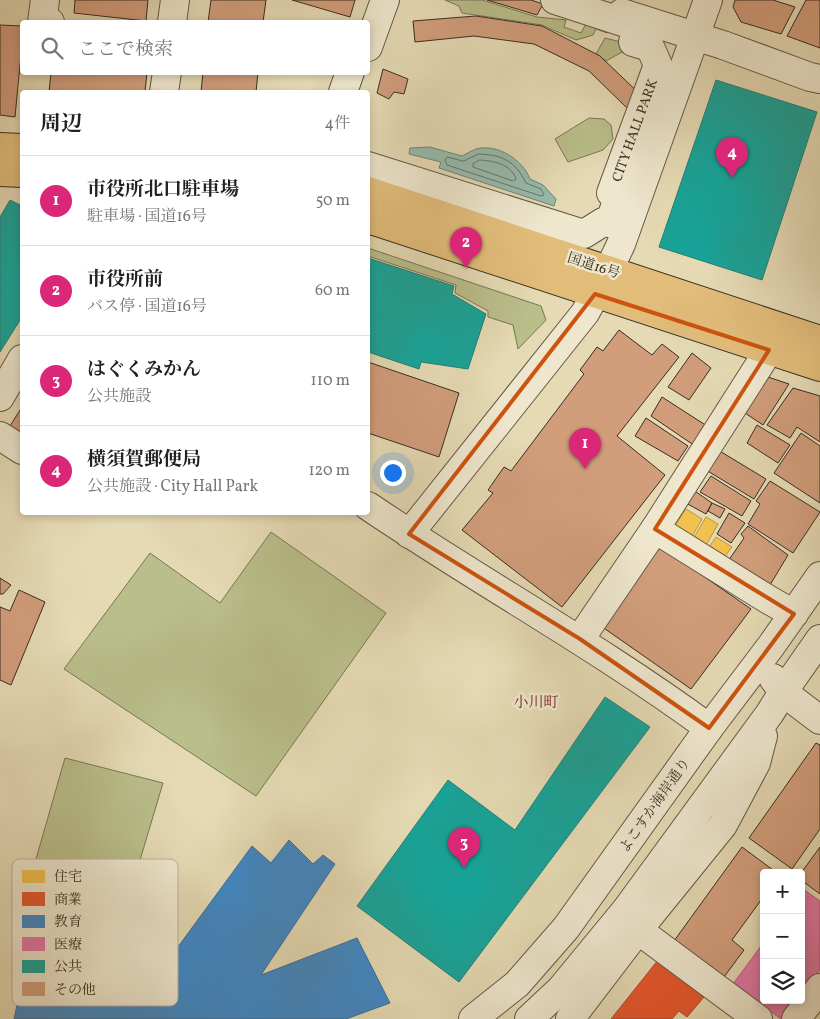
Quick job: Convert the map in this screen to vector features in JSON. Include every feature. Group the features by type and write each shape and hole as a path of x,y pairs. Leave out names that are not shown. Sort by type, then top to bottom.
{"highway":[{"path":"0,147 20,148"},
{"path":"0,172 20,173"},
{"name":"国道16号","path":"370,192 610,269 820,340"},
{"name":"国道16号","path":"370,220 820,367"}],"street":[{"path":"42,20 45,0"},
{"path":"172,20 175,0"},
{"path":"370,22 378,0"},
{"path":"370,41 385,0"},
{"name":"CITY HALL PARK","path":"370,167 584,234 603,222 608,223 619,196 612,193 658,65 650,47 634,42 638,27 555,0"},
{"path":"580,0 695,36 820,79"},
{"path":"409,534 585,313 610,269 634,208 708,0"},
{"path":"164,90 166,75"},
{"path":"344,90 349,75"},
{"path":"353,90 357,75"},
{"path":"580,639 654,529 769,350"},
{"path":"0,396 20,362"},
{"path":"0,436 20,449"},
{"path":"370,507 409,534 580,639 708,728"},
{"path":"654,529 794,614"},
{"name":"よこすか海岸通り","path":"473,1019 518,984 566,928 708,728 794,614 820,576"},
{"path":"529,1019 561,990 626,910 820,639"},
{"path":"570,1019 638,930 723,825 756,763 776,703 760,660"},
{"path":"776,703 820,720"},
{"path":"638,930 758,1019"},
{"path":"796,1019 820,988"}],"highlighted area":[{"path":"595,294 769,350 655,529 794,614 709,728 580,639 409,534"}],"green space":[{"path":"445,0 482,0 537,17 566,20 564,27 581,33 586,24 609,31 607,33 596,29 593,35 576,40 542,25 462,13 459,6"},
{"path":"605,38 625,43 624,51 606,61 596,54"},
{"path":"589,118 604,119 611,125 613,139 603,150 568,162 555,139"},
{"path":"370,249 541,306 546,320 518,349 513,325 488,317 488,311 455,293 456,285 370,257"},
{"path":"271,532 386,613 256,796 64,669 150,553 220,603"},
{"path":"65,758 163,783 140,859 36,859"}],"water":[{"path":"430,147 462,156 476,149 492,148 500,151 522,165 530,179 543,185 556,199 554,206 439,168 441,162 409,154 410,148"}],"building: 住宅":[{"path":"686,509 702,519 691,538 674,527"},
{"path":"706,517 718,524 705,547 693,539"},
{"path":"716,537 732,547 722,560 707,550"}],"building: 商業":[{"path":"658,960 704,997 687,1017 679,1011 672,1019 611,1019"}],"building: 教育":[{"path":"289,840 313,864 323,855 335,864 261,975 357,938 390,1003 346,1019 14,1019 17,1006 178,1006 178,947 252,846 271,863"}],"building: 医療":[{"path":"805,890 820,901 820,970 805,990"},
{"path":"760,947 760,1004 733,984"},
{"path":"760,1004 794,1004 783,1019"}],"building: 公共":[{"path":"716,80 817,112 762,280 659,247"},
{"path":"10,200 20,205 20,320 0,352 0,217"},
{"path":"370,259 454,286 452,294 486,314 468,369 421,362 419,369 370,353"},
{"path":"605,697 650,727 459,982 357,906 448,780 515,830"}],"building: その他":[{"path":"75,0 148,0 146,20 74,13"},
{"path":"211,0 266,0 263,20 208,20"},
{"path":"292,0 355,0 350,17"},
{"path":"487,0 531,0 543,4 537,15"},
{"path":"735,0 773,0 795,7 781,34 741,22 733,7"},
{"path":"806,0 820,0 820,48 787,36"},
{"path":"476,16 542,26 600,56 644,98 628,109 589,71 534,44 474,36 415,42 413,21"},
{"path":"0,25 20,26 20,65 15,117 0,115"},
{"path":"383,69 408,79 404,94 394,92 389,99 377,93"},
{"path":"51,75 147,75 145,90 49,90"},
{"path":"203,75 258,75 256,90 201,90"},
{"path":"619,330 652,355 662,344 679,357 617,436 665,475 562,607 462,530 493,493 488,490 504,467 511,471 584,374 580,370 597,347 603,351"},
{"path":"692,353 711,368 689,400 668,387"},
{"path":"370,363 459,393 439,457 370,434"},
{"path":"765,376 789,384 763,425 742,411"},
{"path":"793,388 820,396 820,442 797,427 790,438 767,425"},
{"path":"662,397 707,426 695,446 651,416"},
{"path":"20,410 20,433 10,426"},
{"path":"646,418 688,446 678,461 635,436"},
{"path":"757,425 790,445 778,463 747,443"},
{"path":"801,433 820,446 820,503 774,473"},
{"path":"718,450 766,479 754,499 706,470"},
{"path":"711,476 751,501 742,516 700,492"},
{"path":"770,481 820,512 793,553 748,524 760,504 756,501"},
{"path":"692,489 712,503 706,514 684,502"},
{"path":"712,503 725,509 720,518 708,511"},
{"path":"729,513 745,523 731,543 717,534"},
{"path":"748,526 788,555 767,590 726,564 744,538 741,534"},
{"path":"657,544 751,609 691,689 598,624"},
{"path":"0,578 11,585 3,594 0,594"},
{"path":"19,590 45,602 11,685 0,680 0,607 10,611"},
{"path":"816,743 820,745 820,829 792,869 749,838"},
{"path":"742,847 772,869 760,869 760,902 732,940 744,950 724,977 674,941"},
{"path":"820,847 820,894 805,883 804,869"}],"place":[{"name":"横須賀郵便局","path":"732,178"},
{"name":"市役所前","path":"466,268"},
{"name":"市役所北口駐車場","path":"585,469"},
{"name":"はぐくみかん","path":"464,868"}],"district":[{"name":"小川町","path":"536,702"}]}
